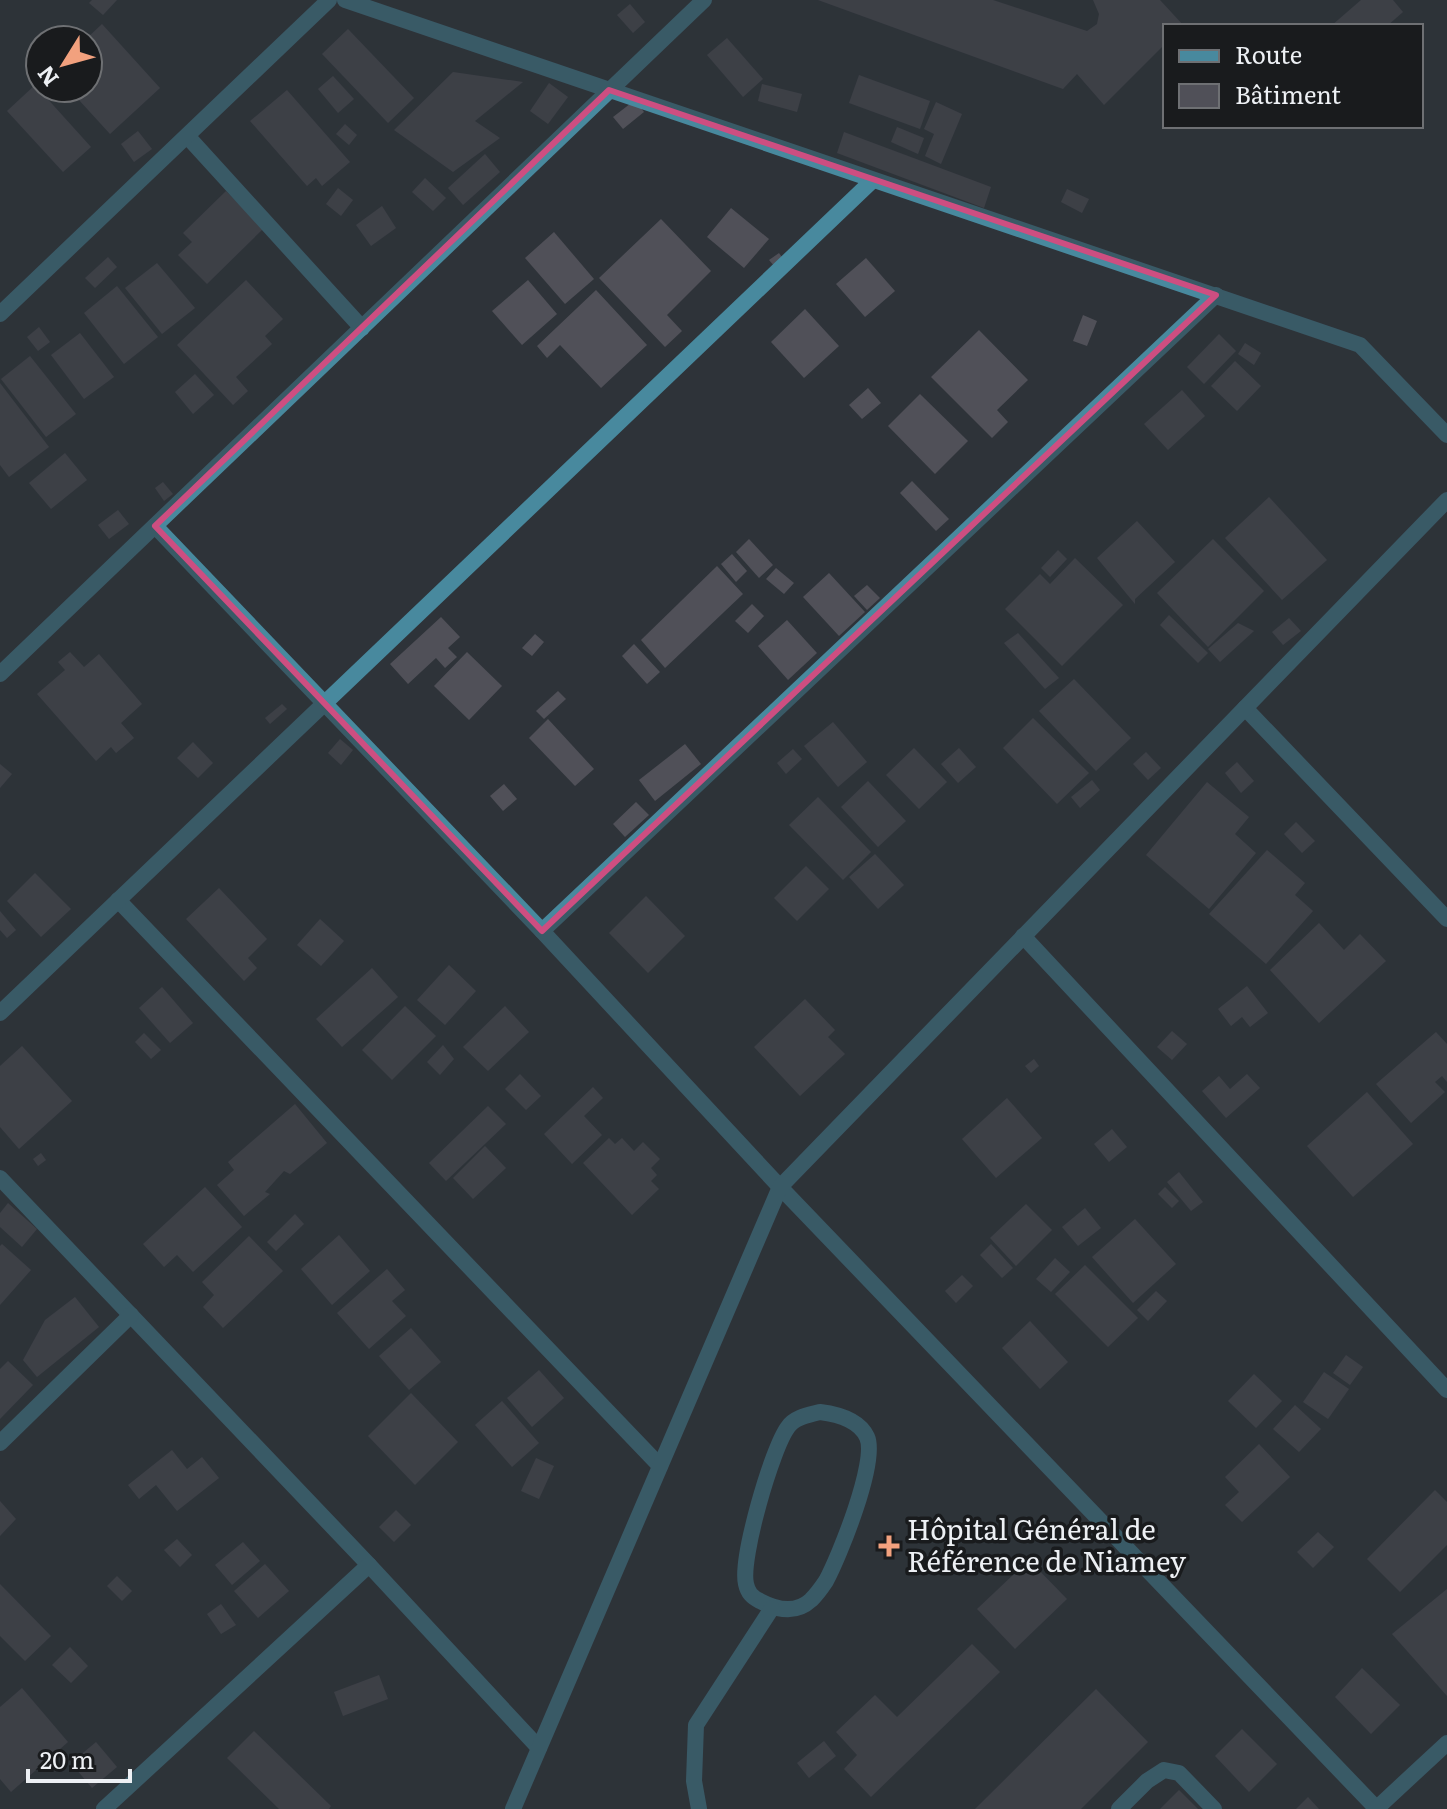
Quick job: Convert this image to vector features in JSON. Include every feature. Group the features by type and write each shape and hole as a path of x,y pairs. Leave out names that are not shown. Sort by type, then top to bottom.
{"street":[{"path":"0,314 329,0"},
{"path":"345,0 1360,345 1447,435"},
{"path":"0,674 704,0"},
{"path":"188,137 362,328"},
{"path":"0,1013 873,180"},
{"path":"542,931 1216,295"},
{"path":"513,1809 780,1187 1447,500"},
{"path":"155,526 542,931 780,1187 1377,1809 1447,1743"},
{"path":"1245,708 1447,919"},
{"path":"118,900 660,1466"},
{"path":"1023,936 1447,1390"},
{"path":"0,1178 539,1748"},
{"path":"0,1443 131,1315"},
{"path":"820,1412 836,1414 851,1421 867,1437 869,1454 867,1471 849,1526 825,1583 810,1601 789,1610 772,1608 751,1596 745,1582 748,1547 776,1448 789,1425 803,1416 820,1412"},
{"path":"104,1809 369,1565"},
{"path":"699,1809 694,1781 696,1725 772,1608"},
{"path":"1119,1809 1147,1781 1164,1770 1179,1773 1214,1809"}],"highlighted area":[{"path":"609,90 1216,295 542,931 155,526"}],"building":[{"path":"92,0 117,0 103,15 89,3"},
{"path":"818,0 993,0 1087,31 1097,24 1099,14 1093,0 1160,0 1182,24 1163,24 1163,46 1104,105 1077,74 1063,89"},
{"path":"1361,0 1393,0 1403,12 1389,24 1333,24"},
{"path":"630,4 645,22 633,33 617,15"},
{"path":"104,26 160,88 110,134 83,104 104,104"},
{"path":"348,29 414,98 388,123 322,54"},
{"path":"727,38 763,79 743,97 707,55"},
{"path":"453,72 523,82 475,121 500,138 453,172 394,130"},
{"path":"859,75 930,101 920,129 849,103"},
{"path":"333,76 354,99 338,113 318,89"},
{"path":"549,83 568,97 548,124 530,111"},
{"path":"762,84 802,94 797,112 758,101"},
{"path":"287,90 350,162 322,186 316,178 307,186 250,121"},
{"path":"24,95 24,104 52,104 91,147 63,172 7,111"},
{"path":"635,100 644,112 623,129 613,117"},
{"path":"936,102 962,114 941,164 925,156 934,134 924,129"},
{"path":"345,124 357,135 349,145 336,134"},
{"path":"897,127 924,138 918,154 891,142"},
{"path":"138,131 152,149 134,162 121,144"},
{"path":"844,132 991,187 984,208 837,153"},
{"path":"485,154 500,172 463,205 448,188"},
{"path":"425,178 446,198 433,211 412,192"},
{"path":"338,188 353,200 341,216 326,204"},
{"path":"1067,189 1089,199 1082,213 1061,202"},
{"path":"226,191 263,229 207,284 178,255 192,242 183,233"},
{"path":"382,206 396,228 371,246 356,225"},
{"path":"731,208 769,239 744,268 707,237"},
{"path":"661,219 711,271 667,315 682,331 665,347 599,278"},
{"path":"554,232 594,279 565,304 525,258"},
{"path":"779,253 784,260 775,267 769,260"},
{"path":"108,257 117,267 95,288 85,278"},
{"path":"866,258 895,291 865,317 836,284"},
{"path":"157,263 195,308 162,334 125,288"},
{"path":"246,280 283,319 265,336 272,344 236,377 248,391 233,405 177,345"},
{"path":"528,280 557,314 522,345 492,311"},
{"path":"117,286 158,337 124,364 84,313"},
{"path":"596,290 647,345 601,388 560,345 547,358 537,346"},
{"path":"805,309 839,346 804,378 771,342"},
{"path":"1083,315 1097,321 1087,346 1073,341"},
{"path":"39,327 50,342 38,351 27,337"},
{"path":"979,330 1028,380 997,410 1008,422 992,438 931,377"},
{"path":"80,333 114,377 84,399 51,355"},
{"path":"1219,334 1236,351 1204,384 1187,367"},
{"path":"1245,343 1261,353 1254,365 1238,354"},
{"path":"30,356 76,414 46,437 1,379"},
{"path":"1235,361 1261,386 1237,411 1211,386"},
{"path":"195,374 214,395 193,414 175,392"},
{"path":"0,383 49,447 9,477 0,465"},
{"path":"868,388 881,403 862,419 849,405"},
{"path":"1182,390 1205,416 1168,450 1144,424"},
{"path":"920,394 968,441 935,474 888,426"},
{"path":"65,453 87,480 51,509 29,483"},
{"path":"912,481 949,519 936,531 900,493"},
{"path":"163,482 173,494 164,501 155,488"},
{"path":"1269,497 1327,560 1282,600 1225,538"},
{"path":"118,510 129,524 109,539 98,525"},
{"path":"1137,521 1175,562 1135,599 1135,604 1097,558"},
{"path":"749,539 773,565 759,578 736,552"},
{"path":"1213,539 1264,591 1208,647 1157,593"},
{"path":"1058,550 1067,559 1050,577 1041,568"},
{"path":"732,554 747,571 736,582 721,564"},
{"path":"1075,558 1123,605 1062,666 1005,609 1040,574 1050,584"},
{"path":"717,566 743,594 665,668 641,640"},
{"path":"776,568 794,583 784,594 766,579"},
{"path":"829,573 865,612 839,636 803,597"},
{"path":"867,585 880,598 867,610 854,596"},
{"path":"752,604 764,616 748,633 735,621"},
{"path":"1169,615 1208,653 1198,663 1160,625"},
{"path":"441,617 460,637 448,648 457,657 445,668 436,658 408,684 390,664"},
{"path":"1289,618 1301,631 1283,645 1272,632"},
{"path":"787,620 817,653 788,680 758,646"},
{"path":"1238,623 1254,631 1220,662 1208,649"},
{"path":"1018,633 1059,678 1045,689 1004,643"},
{"path":"535,634 544,642 532,656 522,648"},
{"path":"634,644 660,672 647,684 622,656"},
{"path":"70,652 84,667 99,654 142,704 121,723 134,738 116,753 111,747 96,761 37,694 65,670 58,662"},
{"path":"467,652 502,686 469,720 434,686"},
{"path":"1074,679 1131,738 1096,771 1039,711"},
{"path":"558,691 566,699 544,719 536,711"},
{"path":"282,704 287,709 270,724 265,718"},
{"path":"1033,718 1089,773 1057,804 1003,748"},
{"path":"548,719 594,769 575,786 529,738"},
{"path":"833,722 867,762 838,787 804,746"},
{"path":"340,739 353,750 341,765 328,753"},
{"path":"193,742 213,763 198,778 177,758"},
{"path":"685,744 701,764 655,801 639,780"},
{"path":"914,748 947,782 919,809 886,775"},
{"path":"959,748 976,767 958,783 941,764"},
{"path":"793,749 802,759 786,774 777,763"},
{"path":"1146,752 1161,768 1148,780 1133,764"},
{"path":"1237,762 1254,781 1241,793 1225,773"},
{"path":"0,764 12,774 0,788"},
{"path":"1092,780 1100,790 1080,808 1071,797"},
{"path":"868,781 906,821 878,847 841,807"},
{"path":"1207,782 1249,817 1235,834 1256,853 1209,909 1146,855"},
{"path":"504,784 517,799 503,811 490,796"},
{"path":"818,797 871,852 843,880 789,825"},
{"path":"636,802 649,815 625,837 613,824"},
{"path":"1296,822 1315,841 1302,853 1284,834"},
{"path":"1267,850 1305,883 1295,895 1313,911 1266,964 1209,914"},
{"path":"875,854 904,885 878,909 849,877"},
{"path":"806,866 829,889 797,921 774,898"},
{"path":"35,873 71,909 41,937 7,901"},
{"path":"219,888 267,939 248,958 257,968 244,981 186,919"},
{"path":"646,896 685,936 648,973 609,933"},
{"path":"0,911 16,930 7,938 0,930"},
{"path":"320,919 344,941 321,966 297,945"},
{"path":"1319,923 1344,950 1360,934 1386,961 1319,1023 1270,970"},
{"path":"449,965 476,991 445,1025 417,1000"},
{"path":"372,968 398,997 342,1047 316,1019"},
{"path":"1247,986 1268,1013 1250,1027 1242,1017 1231,1026 1218,1009"},
{"path":"162,987 193,1023 170,1043 139,1008"},
{"path":"805,999 835,1030 828,1037 845,1054 800,1096 754,1047"},
{"path":"405,1006 436,1036 392,1080 362,1050"},
{"path":"505,1006 529,1032 488,1071 463,1047"},
{"path":"1172,1031 1187,1044 1172,1060 1157,1047"},
{"path":"1436,1032 1447,1044 1447,1082 1442,1076 1435,1082 1445,1092 1411,1123 1376,1084"},
{"path":"144,1033 161,1050 151,1059 135,1042"},
{"path":"443,1045 454,1059 440,1075 427,1062"},
{"path":"22,1046 72,1101 19,1149 0,1127 0,1066"},
{"path":"1034,1059 1039,1066 1031,1073 1025,1066"},
{"path":"520,1074 541,1096 526,1110 505,1089"},
{"path":"1247,1074 1260,1088 1226,1118 1202,1091 1219,1076 1230,1089"},
{"path":"593,1087 603,1098 584,1116 602,1135 572,1164 544,1134"},
{"path":"1367,1092 1413,1144 1353,1197 1307,1146"},
{"path":"1007,1098 1042,1138 996,1178 962,1139"},
{"path":"295,1104 327,1143 290,1174 284,1171 265,1192 270,1194 244,1216 217,1185 234,1170 228,1162"},
{"path":"488,1106 506,1124 446,1181 429,1163"},
{"path":"1112,1129 1127,1147 1109,1162 1094,1144"},
{"path":"609,1138 615,1144 622,1138 634,1151 643,1142 660,1159 651,1168 657,1175 651,1181 659,1189 632,1215 583,1163"},
{"path":"485,1146 506,1168 473,1199 453,1178"},
{"path":"41,1153 46,1160 38,1166 33,1159"},
{"path":"1179,1172 1203,1202 1191,1211 1167,1182"},
{"path":"205,1187 242,1227 193,1272 177,1255 164,1267 143,1244"},
{"path":"1165,1187 1179,1201 1172,1208 1158,1194"},
{"path":"8,1203 37,1229 22,1247 0,1227 0,1213"},
{"path":"1026,1204 1052,1230 1016,1266 990,1238"},
{"path":"1085,1208 1101,1228 1078,1246 1062,1227"},
{"path":"295,1214 304,1224 276,1251 267,1242"},
{"path":"1135,1219 1176,1264 1133,1303 1092,1257"},
{"path":"339,1235 370,1271 332,1305 301,1269"},
{"path":"249,1236 283,1271 223,1328 203,1307 214,1295 202,1282"},
{"path":"2,1244 31,1270 0,1305 0,1246"},
{"path":"991,1244 1013,1268 1002,1278 980,1255"},
{"path":"1055,1258 1070,1272 1051,1292 1036,1279"},
{"path":"1085,1265 1138,1318 1108,1347 1055,1294"},
{"path":"387,1269 405,1290 392,1301 406,1316 369,1349 337,1313"},
{"path":"962,1275 973,1286 956,1303 945,1291"},
{"path":"1156,1291 1167,1301 1148,1321 1137,1310"},
{"path":"75,1297 99,1327 37,1377 23,1360 45,1320"},
{"path":"1030,1321 1068,1362 1040,1389 1002,1348"},
{"path":"411,1328 441,1362 409,1390 379,1356"},
{"path":"1346,1355 1363,1367 1350,1385 1333,1373"},
{"path":"8,1361 33,1385 0,1419 0,1369"},
{"path":"539,1370 564,1398 532,1427 507,1398"},
{"path":"1324,1372 1349,1389 1328,1419 1303,1402"},
{"path":"1254,1374 1282,1401 1256,1428 1228,1401"},
{"path":"411,1393 458,1442 415,1485 368,1436"},
{"path":"502,1401 539,1443 512,1467 475,1425"},
{"path":"1295,1405 1321,1429 1299,1452 1273,1429"},
{"path":"1259,1444 1290,1477 1242,1522 1225,1505 1239,1492 1225,1477"},
{"path":"172,1450 187,1469 202,1457 219,1478 177,1511 156,1485 139,1499 128,1485"},
{"path":"536,1458 554,1466 539,1499 521,1491"},
{"path":"1435,1490 1447,1502 1447,1545 1400,1592 1367,1559"},
{"path":"0,1501 16,1519 0,1536"},
{"path":"396,1510 411,1525 394,1542 379,1527"},
{"path":"1318,1532 1334,1547 1313,1568 1297,1552"},
{"path":"177,1539 192,1555 180,1567 164,1550"},
{"path":"243,1542 260,1561 232,1585 215,1565"},
{"path":"1029,1560 1067,1599 1015,1649 977,1609"},
{"path":"265,1564 289,1591 258,1618 234,1591"},
{"path":"117,1576 132,1591 122,1601 107,1586"},
{"path":"0,1584 51,1636 25,1661 0,1636"},
{"path":"1447,1589 1447,1696 1392,1634"},
{"path":"221,1604 236,1625 221,1634 207,1614"},
{"path":"972,1644 1000,1672 871,1797 844,1769 857,1755 836,1732 875,1695 897,1717"},
{"path":"70,1647 88,1666 71,1683 52,1665"},
{"path":"1362,1668 1400,1705 1371,1734 1335,1697"},
{"path":"379,1675 388,1699 343,1716 334,1692"},
{"path":"22,1688 68,1742 11,1792 0,1779 0,1707"},
{"path":"1096,1689 1148,1742 1081,1809 975,1809"},
{"path":"1242,1729 1277,1764 1249,1792 1215,1756"},
{"path":"254,1731 331,1806 329,1809 279,1809 227,1758"},
{"path":"824,1741 836,1756 809,1778 797,1763"},
{"path":"96,1742 117,1767 92,1788 71,1763"},
{"path":"1179,1790 1198,1809 1160,1809"},
{"path":"1308,1797 1319,1809 1296,1809"}],"place":[{"name":"Hôpital Général de Référence de Niamey","path":"889,1546"}]}
